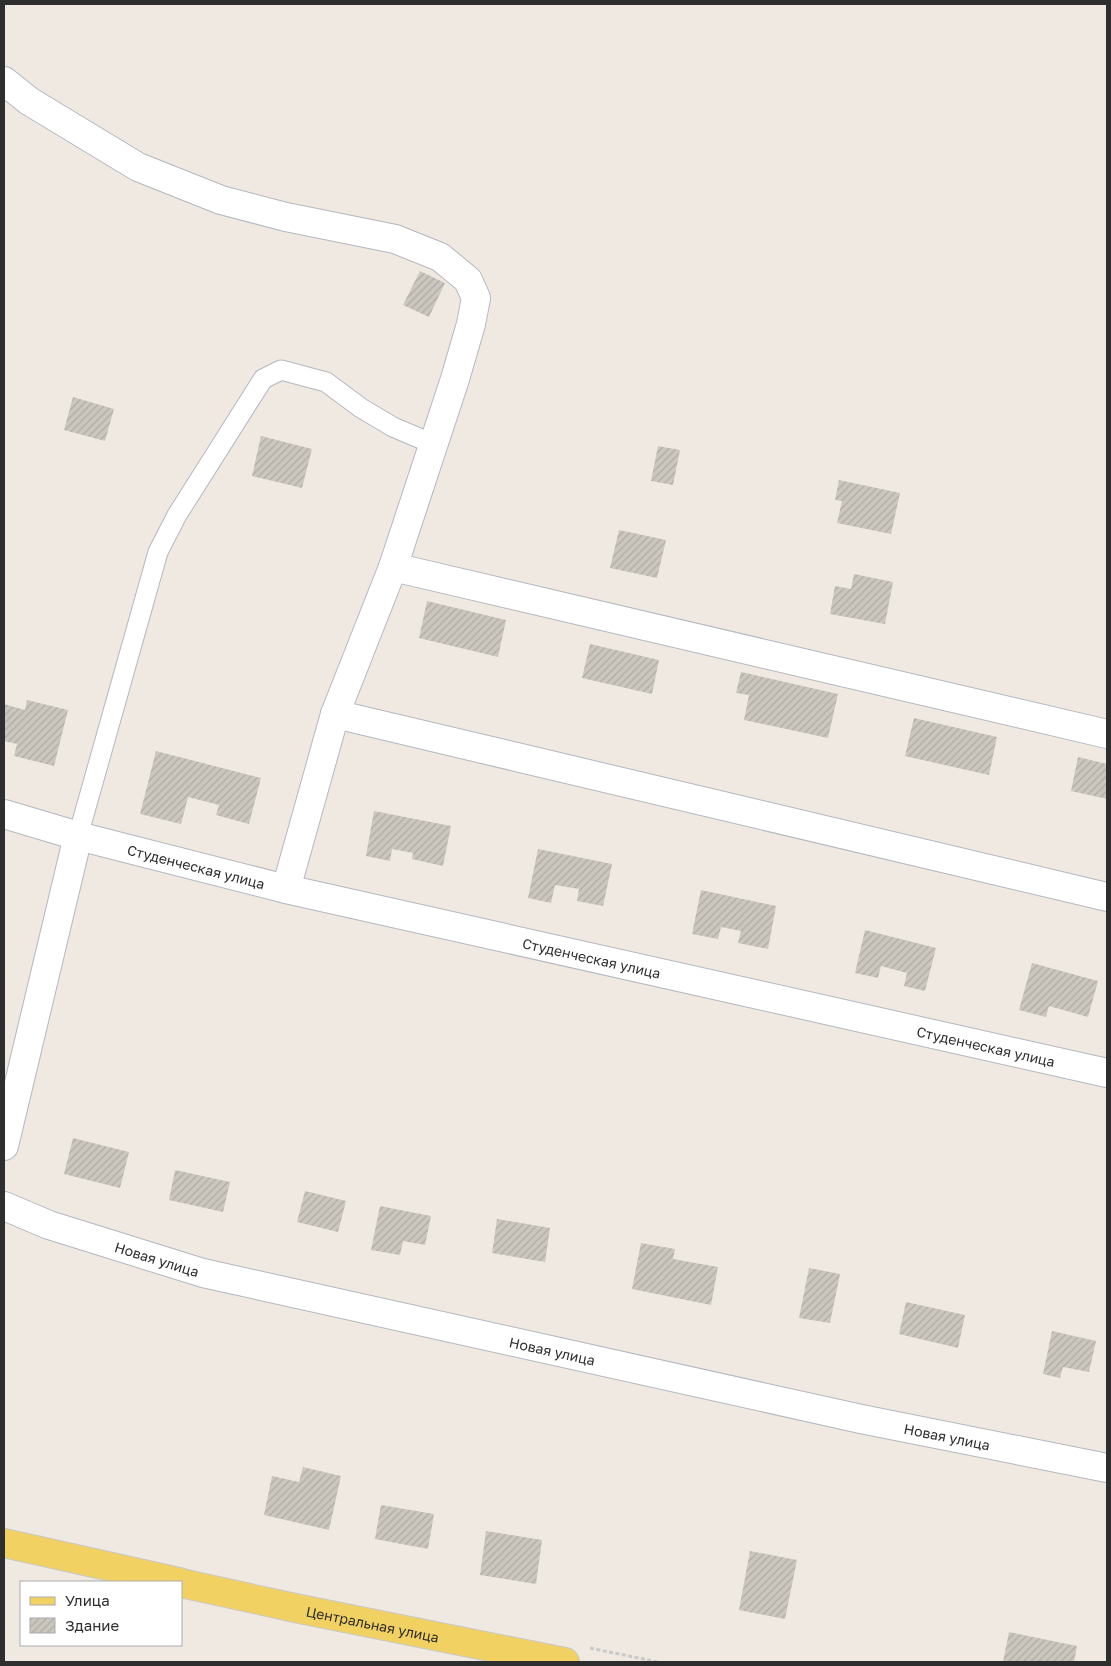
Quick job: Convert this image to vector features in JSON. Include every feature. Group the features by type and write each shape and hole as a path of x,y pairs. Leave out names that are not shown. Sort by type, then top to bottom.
{"main road":[{"name":"Центральная улица","path":"4,1543 175,1581"},
{"name":"Центральная улица","path":"182,1582 295,1608 565,1662"}],"street":[{"path":"4,81 30,101 138,168 221,200 286,217 396,239 440,257 468,280 476,298 471,324 455,379 393,567 335,714 286,889"},
{"path":"393,567 1107,734"},
{"path":"335,714 1107,897"},
{"path":"4,814 78,836 4,1146"},
{"name":"Студенческая улица","path":"78,836 286,889 1107,1073"},
{"name":"Новая улица","path":"4,1206 49,1225 203,1273 861,1419 1107,1468"}],"lane":[{"path":"78,836 158,552 177,515 263,379 280,370 326,382 360,408 393,427 433,444"}],"building":[{"path":"420,271 445,283 429,317 403,305"},
{"path":"73,397 114,409 105,441 64,430"},
{"path":"261,436 312,449 302,488 252,476"},
{"path":"658,446 680,450 673,485 651,481"},
{"path":"839,480 900,493 891,534 837,523 842,501 835,500"},
{"path":"619,530 666,540 657,578 610,568"},
{"path":"854,574 893,582 885,624 830,614 835,586 851,589"},
{"path":"427,601 506,620 498,657 419,638"},
{"path":"590,644 659,660 652,694 582,678"},
{"path":"741,672 838,694 828,738 744,720 749,695 736,693"},
{"path":"27,700 68,710 54,766 14,756 17,744 4,741 4,704 25,710"},
{"path":"914,718 997,737 989,775 905,756"},
{"path":"156,751 261,778 249,824 216,815 219,805 188,797 181,824 140,814"},
{"path":"1078,757 1107,764 1107,799 1071,791"},
{"path":"374,811 451,826 443,866 412,859 413,853 392,849 390,861 366,856"},
{"path":"538,849 612,864 603,906 577,901 579,889 555,885 551,903 528,898"},
{"path":"701,890 776,906 768,949 738,943 741,931 721,927 718,939 692,934"},
{"path":"865,930 936,948 925,991 904,986 907,973 881,966 878,978 855,973"},
{"path":"1032,963 1098,981 1088,1017 1049,1006 1046,1017 1019,1010"},
{"path":"73,1138 129,1152 120,1188 64,1174"},
{"path":"175,1170 230,1182 223,1212 169,1200"},
{"path":"305,1191 346,1201 338,1232 297,1222"},
{"path":"380,1206 431,1216 425,1245 403,1241 400,1255 371,1250"},
{"path":"497,1219 550,1228 545,1262 492,1253"},
{"path":"641,1243 675,1249 673,1259 718,1267 711,1305 632,1289"},
{"path":"809,1268 840,1274 830,1323 799,1318"},
{"path":"906,1302 965,1315 958,1348 899,1334"},
{"path":"1052,1331 1096,1341 1089,1372 1063,1367 1060,1378 1043,1374"},
{"path":"303,1467 341,1476 329,1530 264,1515 272,1476 299,1482"},
{"path":"381,1505 434,1514 428,1549 375,1539"},
{"path":"486,1531 542,1540 536,1584 480,1575"},
{"path":"750,1551 797,1560 785,1619 739,1610"},
{"path":"1009,1632 1077,1646 1074,1662 1003,1662"}]}
